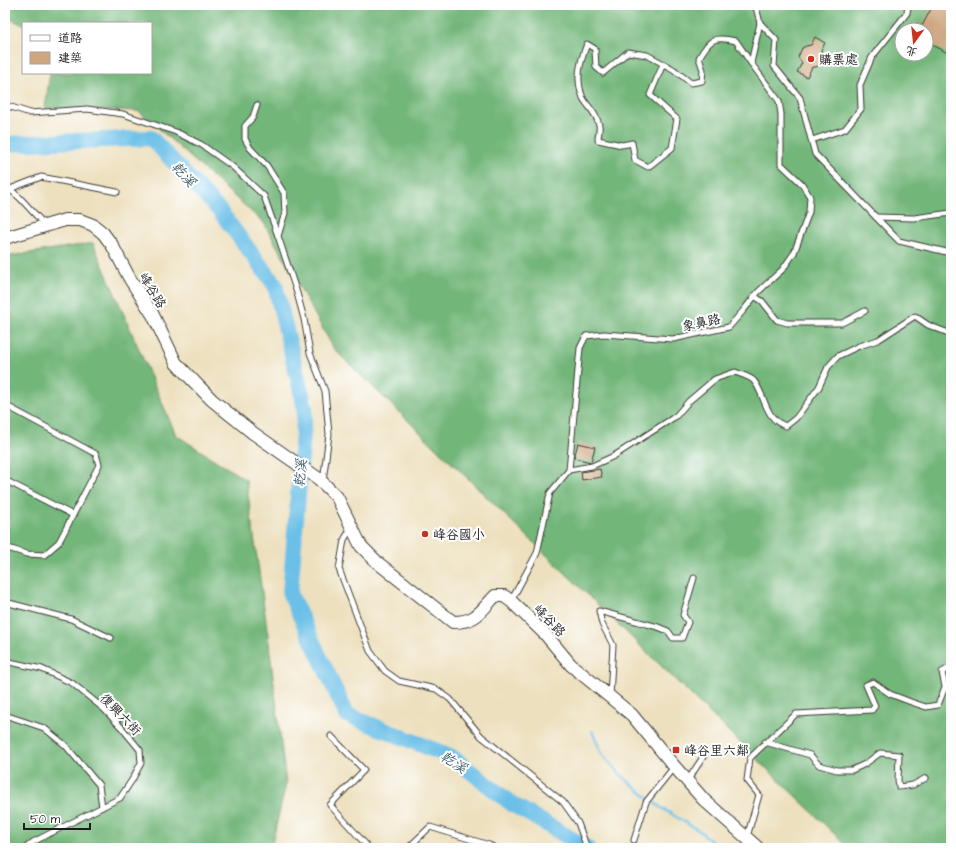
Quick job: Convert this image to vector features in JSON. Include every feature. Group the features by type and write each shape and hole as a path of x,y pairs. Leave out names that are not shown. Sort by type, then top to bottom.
{"street":[{"name":"峰谷路","path":"5,238 65,220 80,220 93,225 103,233 112,245 130,279 153,315 176,363 212,400 253,433 321,481"},
{"path":"321,481 336,497 361,546 378,564 452,622 464,622 474,618 495,596 504,596 512,601"},
{"name":"峰谷路","path":"512,601 546,635 571,665 632,715 704,800 758,848"}],"lane":[{"path":"752,63 760,23 756,7 753,5"},
{"path":"812,140 845,129 861,110 860,85 872,57 906,13 908,5"},
{"path":"760,23 776,40 774,66 800,98 815,154 899,241 951,253"},
{"name":"象鼻路","path":"569,470 580,348 586,336 604,334 673,339 728,327 743,311 754,296 783,269 794,252 809,212 810,197 802,184 781,164 781,114 779,101 736,41 721,38 707,44 700,58 703,70 702,81 692,83 673,69 663,64"},
{"path":"587,44 594,49 596,67 603,73 628,52 647,55 663,64 650,95 678,119 672,148 648,167 635,160 632,143 622,145 598,140 599,125 594,114 583,98 578,77 581,61 587,44"},
{"path":"5,105 30,113 87,109 123,114 176,132 202,145 233,167 264,196 304,319 310,353 325,391 329,434 321,481"},
{"path":"257,105 253,116 245,126 245,139 250,148 267,166 284,193 285,213 278,236"},
{"path":"7,187 42,177 117,192"},
{"path":"7,187 46,225"},
{"path":"876,217 914,218 951,213"},
{"path":"754,296 762,301 777,320 787,323 842,323 864,311"},
{"path":"512,601 537,553 550,493 569,470 592,466 614,456 676,416 689,400 715,379 735,372 754,380 771,415 777,423 786,426 796,418 819,387 828,367 838,356 858,346 878,340 916,316 928,325 951,334"},
{"path":"5,405 96,454 100,465 59,542 44,555 27,554 5,547"},
{"path":"5,480 73,515"},
{"path":"351,527 344,540 339,570 370,651 377,661 385,671 399,681 436,689 450,699 481,736 563,802 578,823 587,848"},
{"path":"610,697 614,645 602,624 599,611 658,627 668,631 673,638 682,638 688,622 683,615 694,578"},
{"path":"5,602 71,619 111,638"},
{"name":"復興六街","path":"5,661 42,669 72,682 104,709 140,750 141,763 120,798 33,842 26,848"},
{"path":"747,838 759,795 747,780 750,758 796,714 872,710 875,706 866,685 873,682 890,694 911,702 926,707 938,705 945,687 942,672 951,667"},
{"path":"5,715 44,728 65,745 99,785 102,807"},
{"path":"331,736 364,770 330,805 369,848"},
{"path":"765,742 810,756 819,765 837,770 852,770 865,764 880,752 899,755 899,787 913,785 926,778"},
{"path":"687,780 705,754"},
{"path":"634,840 646,802 674,766"},
{"path":"408,848 430,827 495,848"}],"green space":[{"path":"5,5 951,5 951,848 849,848 334,349 264,223 139,111 45,108 50,74 152,74 152,22 22,22 22,24 5,16"},
{"path":"93,243 176,435 246,480 268,635 286,784 271,848 5,848 5,256"}],"building":[{"path":"933,5 951,5 951,55 934,45 934,22 924,22"},
{"name":"購票處","path":"815,37 825,43 821,50 823,57 819,65 812,67 807,77 797,72 802,63 798,57 802,48 811,45"},
{"path":"578,443 595,447 591,462 574,458"},
{"path":"600,469 602,477 582,480 581,472"}],"waterway":[{"name":"乾溪","path":"5,144 151,138 219,210 275,285 305,408 290,594 347,715 452,757 512,804 587,848"},
{"name":"乾溪","path":"5,139 7,144"},
{"path":"592,731 602,754 620,774 660,807 701,832 717,848"}],"place":[{"name":"購票處","path":"811,59"},
{"name":"峰谷國小","path":"425,534"},
{"name":"峰谷里六鄰","path":"676,750"}]}
